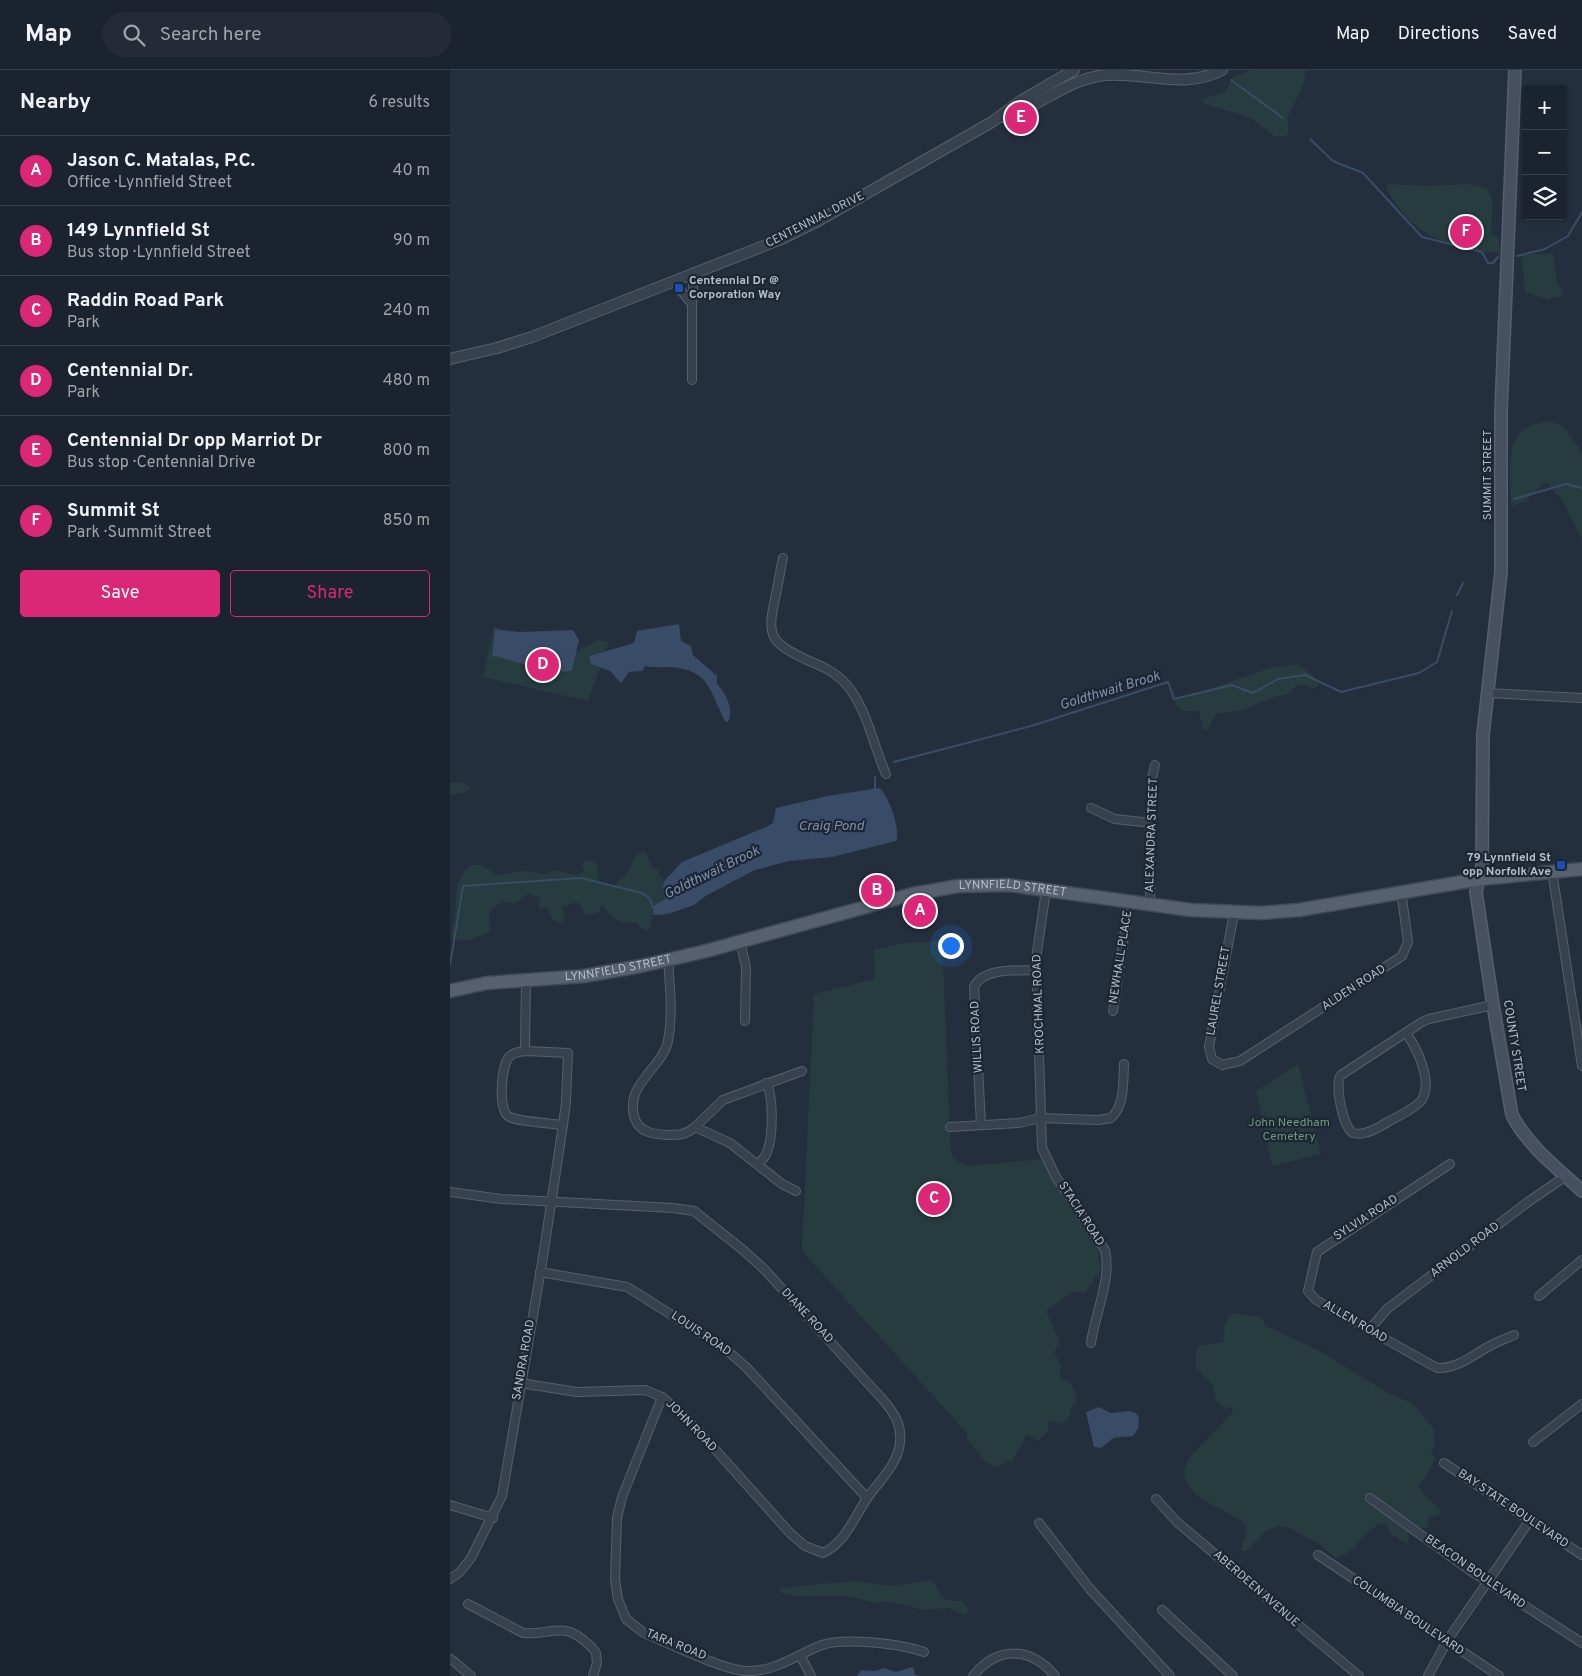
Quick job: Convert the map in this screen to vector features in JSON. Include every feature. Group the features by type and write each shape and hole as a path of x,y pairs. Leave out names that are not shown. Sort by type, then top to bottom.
{"main road":[{"name":"SUMMIT STREET","path":"1480,879 1482,866 1482,745 1501,572 1501,412 1515,70"},
{"name":"LYNNFIELD STREET","path":"450,991 487,983 584,976 668,960 933,890 982,884 1046,890 1150,906 1234,913 1299,910 1401,891 1480,879 1582,869"},
{"name":"COUNTY STREET","path":"1480,879 1476,892 1512,1115 1533,1146 1582,1191"}],"street":[{"name":"CENTENNIAL DRIVE","path":"450,359 498,348 532,337 694,274 800,230 1000,118 1019,102 1074,70"},
{"name":"CENTENNIAL DRIVE","path":"1000,118 1015,114 1067,86 1094,77 1124,75 1193,80 1222,70"},
{"path":"692,380 694,274"},
{"path":"673,282 692,304"},
{"path":"783,558 770,619 771,632 779,644 786,649 828,669 850,688 860,705 886,774"},
{"path":"1487,693 1582,698"},
{"name":"ALEXANDRA STREET","path":"1150,906 1152,778 1155,765"},
{"path":"1091,808 1115,820 1152,823"},
{"path":"1552,871 1582,1066"},
{"name":"KROCHMAL ROAD","path":"1040,1118 1040,1045 1036,970 1038,936 1046,890"},
{"name":"ALDEN ROAD","path":"1248,1056 1402,956 1408,942 1401,891"},
{"name":"NEWHALL PLACE","path":"1113,1011 1129,903"},
{"name":"LAUREL STREET","path":"1234,913 1214,1012 1209,1053 1216,1063 1222,1065 1232,1064 1248,1056"},
{"path":"740,941 746,967 745,1021"},
{"path":"668,960 670,997 668,1039 664,1051 639,1085 633,1099 633,1112 637,1124 647,1132 685,1134 695,1127 717,1103 802,1070"},
{"name":"WILLIS ROAD","path":"981,1125 974,986 980,978 990,974 1036,970"},
{"path":"526,980 525,1051 514,1054 507,1060 501,1102 504,1110 511,1117 563,1125"},
{"path":"1406,1033 1417,1048 1422,1063 1424,1072 1422,1100 1414,1107 1375,1130 1363,1134 1353,1133 1346,1126 1338,1088 1338,1079 1422,1022 1441,1015 1493,1005"},
{"name":"SANDRA ROAD","path":"450,1579 467,1565 493,1518 502,1496 563,1125 568,1053 525,1051"},
{"path":"950,1127 1019,1123 1040,1118 1111,1118 1118,1110 1122,1099 1124,1064"},
{"path":"757,1164 765,1157 769,1146 772,1099 766,1083"},
{"name":"STACIA ROAD","path":"1040,1118 1041,1140 1046,1158 1105,1250 1107,1258 1106,1275 1093,1323 1091,1343"},
{"path":"695,1127 730,1143 782,1184 796,1191"},
{"name":"SYLVIA ROAD","path":"1308,1291 1317,1252 1450,1164"},
{"name":"ARNOLD ROAD","path":"1370,1329 1387,1309 1528,1202 1566,1176"},
{"name":"DIANE ROAD","path":"450,1192 551,1203 649,1206 694,1211 743,1250 874,1389 897,1419 900,1436 898,1453 867,1498 845,1535 830,1550 823,1553"},
{"path":"1540,1296 1582,1260"},
{"name":"LOUIS ROAD","path":"540,1272 627,1287 723,1347 746,1367 867,1498"},
{"name":"ALLEN ROAD","path":"1308,1291 1316,1300 1370,1329 1430,1366 1450,1368 1514,1336"},
{"name":"JOHN ROAD","path":"520,1383 577,1392 645,1390 662,1396 684,1416 790,1533 805,1546 823,1553"},
{"name":"TARA ROAD","path":"662,1396 617,1512 616,1589 626,1619 644,1633 737,1670 746,1671 765,1669 822,1645 839,1642 902,1645 924,1652"},
{"path":"1533,1442 1582,1404"},
{"name":"BAY STATE BOULEVARD","path":"1444,1463 1582,1555"},
{"name":"BEACON BOULEVARD","path":"1370,1498 1488,1583 1582,1643"},
{"name":"ABERDEEN AVENUE","path":"1156,1499 1177,1522 1359,1676"},
{"path":"450,1505 493,1518"},
{"path":"1428,1676 1447,1642 1530,1520"},
{"path":"1039,1522 1090,1589 1170,1676"},
{"name":"COLUMBIA BOULEVARD","path":"1318,1555 1498,1676"},
{"path":"468,1604 523,1633 532,1634 552,1629 573,1632 596,1654 597,1663 593,1676"},
{"path":"1162,1610 1233,1676"},
{"path":"973,1676 988,1661 1007,1654 1021,1654 1034,1658 1046,1666 1055,1676"},
{"path":"800,1655 811,1676"},
{"path":"451,1658 471,1676"}],"green space":[{"path":"1251,70 1306,70 1303,85 1288,117 1288,134 1284,137 1271,134 1255,121 1243,115 1203,103 1204,98 1223,93 1228,88 1232,78"},
{"path":"1388,184 1428,186 1468,184 1487,188 1493,200 1491,234 1498,237 1500,254 1474,251 1433,237 1411,221 1402,211 1386,187"},
{"path":"1553,253 1557,284 1563,291 1561,296 1547,299 1525,292 1522,255"},
{"path":"1548,421 1564,426 1582,453 1582,539 1563,501 1547,483 1544,483 1524,502 1513,506 1511,503 1510,465 1513,445 1522,431 1535,424"},
{"path":"494,626 532,643 565,652 578,650 599,640 609,642 588,701 483,677"},
{"path":"1297,664 1314,676 1319,685 1313,689 1301,684 1293,688 1290,693 1271,698 1244,710 1216,714 1208,730 1203,729 1199,711 1181,711 1174,701 1270,668"},
{"path":"461,782 471,788 463,793 450,795 450,783"},
{"path":"644,851 647,854 652,869 658,870 660,876 665,880 663,886 665,899 653,906 651,925 648,931 644,930 636,922 616,920 602,905 598,913 588,915 584,913 583,908 577,902 562,907 565,915 562,922 556,922 548,908 539,908 540,898 528,894 516,903 503,902 492,908 489,915 490,931 488,933 468,940 453,939 451,937 459,880 466,869 472,865 481,865 497,875 523,871 545,874 553,870 577,875 584,872 582,863 587,860 596,863 599,881 615,886 628,872 637,853"},
{"path":"942,941 951,1154 960,1163 969,1166 1043,1159 1057,1188 1098,1248 1101,1272 1096,1276 1085,1294 1074,1291 1046,1311 1060,1342 1054,1352 1061,1365 1060,1379 1069,1381 1076,1395 1076,1404 1071,1406 1070,1415 1063,1424 1049,1421 1047,1432 1038,1441 1027,1435 1012,1460 997,1467 985,1461 967,1439 967,1433 802,1251 814,994 875,979 874,950 903,943"},
{"name":"John Needham Cemetery","path":"1298,1064 1321,1154 1272,1166 1256,1091"},
{"path":"1233,1313 1260,1317 1266,1326 1320,1351 1388,1393 1413,1404 1434,1429 1435,1446 1431,1451 1436,1459 1419,1487 1426,1497 1440,1509 1439,1515 1428,1517 1429,1527 1420,1528 1413,1535 1408,1532 1409,1542 1406,1543 1392,1535 1386,1524 1380,1525 1367,1533 1356,1546 1342,1556 1335,1558 1321,1545 1290,1528 1277,1526 1264,1533 1246,1551 1241,1551 1247,1530 1244,1523 1200,1497 1185,1480 1185,1469 1191,1456 1233,1412 1232,1408 1223,1407 1216,1402 1213,1385 1196,1368 1196,1351 1201,1345 1223,1342 1225,1323"},
{"path":"932,1580 944,1599 962,1601 970,1613 963,1615 949,1608 924,1610 888,1601 875,1603 848,1596 797,1596 779,1592 780,1589 789,1587 855,1581 890,1586"}],"water":[{"path":"679,624 681,641 691,646 693,655 717,676 717,684 730,707 728,722 725,721 706,683 692,672 668,667 645,666 642,671 629,672 621,683 610,671 591,664 589,656 634,643 637,631"},
{"path":"495,629 519,632 573,630 579,640 572,670 566,672 547,670 496,656 492,657"},
{"name":"Craig Pond","path":"879,788 887,798 893,813 897,829 896,841 832,857 789,861 755,870 707,895 694,905 668,914 653,915 653,906 665,899 663,886 665,880 682,862 773,823 776,808 828,796"},
{"path":"1099,1407 1111,1413 1130,1411 1137,1414 1139,1419 1138,1429 1133,1436 1113,1438 1101,1448 1094,1447 1086,1412"},
{"path":"913,1667 915,1675 922,1676 857,1676 861,1670 875,1671 884,1668 896,1672"}],"waterway":[{"path":"1231,80 1283,118"},
{"path":"1310,139 1333,161 1363,173 1422,237 1482,252 1488,263 1493,263 1498,257"},
{"path":"1517,256 1545,249 1568,236 1582,212"},
{"name":"Goldthwait Brook","path":"1514,499 1566,484 1582,488"},
{"name":"Goldthwait Brook","path":"1457,595 1463,583"},
{"name":"Goldthwait Brook","path":"894,762 1031,726 1168,682 1174,699 1232,685 1253,693 1278,679 1305,675 1341,692 1419,673 1437,662 1452,611"},
{"name":"Goldthwait Brook","path":"875,777 875,790"},
{"name":"Goldthwait Brook","path":"450,965 463,886 581,878 642,893 650,899 655,909"}],"place":[{"name":"Centennial Dr opp Marriot Dr","path":"1021,118"},
{"name":"Summit St","path":"1466,232"},
{"name":"Centennial Dr @ Corporation Way","path":"679,288"},
{"name":"Centennial Dr.","path":"543,665"},
{"name":"79 Lynnfield St opp Norfolk Ave","path":"1561,865"},
{"name":"149 Lynnfield St","path":"877,891"},
{"name":"Jason C. Matalas, P.C.","path":"920,911"},
{"name":"Raddin Road Park","path":"934,1199"}]}
